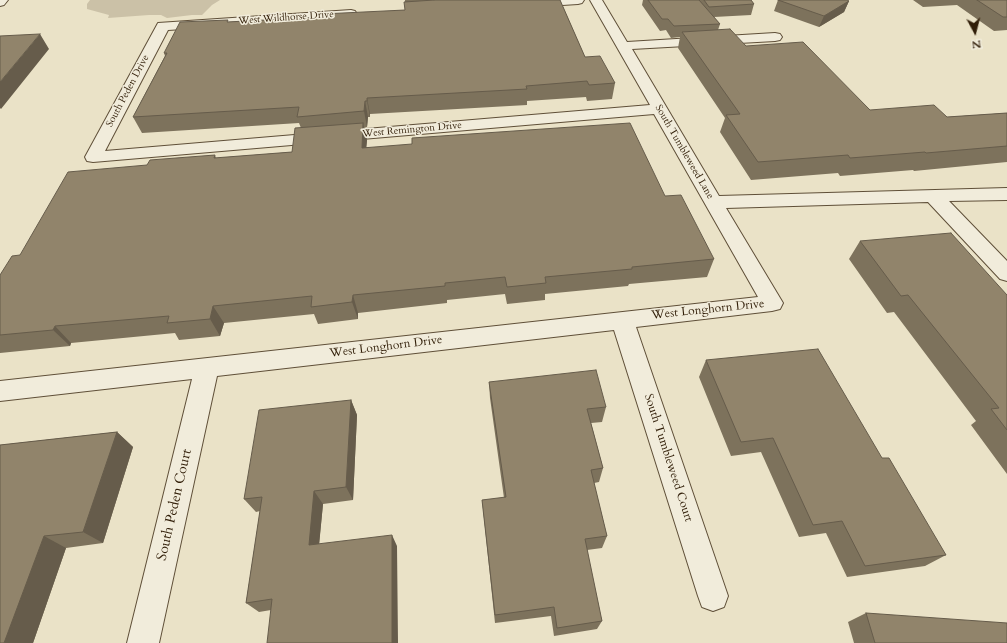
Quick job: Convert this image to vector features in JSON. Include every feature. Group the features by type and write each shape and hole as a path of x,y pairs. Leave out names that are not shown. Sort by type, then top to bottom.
{"street":[{"path":"522,4 578,0"},
{"name":"South Tumbleweed Lane","path":"596,0 772,303"},
{"name":"West Wildhorse Drive","path":"163,26 362,13"},
{"name":"South Peden Drive","path":"93,157 163,26"},
{"path":"623,46 775,37"},
{"name":"West Remington Drive","path":"93,157 660,109"},
{"path":"713,202 1007,194"},
{"path":"934,197 1007,274"},
{"name":"West Longhorn Drive","path":"0,391 772,303"},
{"name":"South Tumbleweed Court","path":"622,319 713,596"},
{"name":"South Peden Court","path":"143,643 207,368"}],"shaded area":[{"path":"90,0 220,0 212,5 202,15 167,18 161,15 149,15 108,18 109,15 87,9 87,4"}],"building":[{"path":"434,0 560,0 585,57 600,56 615,83 589,85 587,81 526,86 527,89 367,98 367,101 365,101 364,111 297,117 299,107 133,117 167,53 164,53 180,22 228,20 227,22 322,17 322,14 405,10 404,2"},
{"path":"648,0 699,0 720,24 674,26 668,19 662,19"},
{"path":"704,0 751,0 754,4 709,7"},
{"path":"778,0 847,0 849,1 824,16"},
{"path":"977,0 1007,0 1007,17 1003,17"},
{"path":"730,29 746,46 803,42 870,110 934,105 947,117 1007,113 1007,146 850,158 848,155 758,162 726,115 740,114 682,32"},
{"path":"40,34 0,82 0,36"},
{"path":"363,123 362,148 412,144 412,138 630,123 665,196 681,195 714,259 632,267 632,269 545,277 546,283 507,287 505,277 445,283 445,286 353,295 352,302 311,307 312,296 213,306 210,319 167,323 169,316 55,326 53,330 0,335 0,275 12,256 20,255 68,172 147,165 150,160 215,155 214,158 292,152 295,128"},
{"path":"951,233 1007,295 1007,430 991,409 999,408 908,295 901,296 860,241"},
{"path":"818,349 882,458 889,458 946,555 865,566 842,521 813,525 773,438 741,442 706,360"},
{"path":"596,370 606,407 587,409 603,468 591,470 607,536 585,539 602,621 557,628 554,607 495,615 482,500 506,497 489,382"},
{"path":"351,400 346,487 314,491 309,545 392,535 392,643 267,643 272,599 246,603 262,497 244,499 259,410"},
{"path":"117,432 83,532 44,536 4,643 0,643 0,445"},
{"path":"866,613 1007,623 1007,643 875,643"}]}
